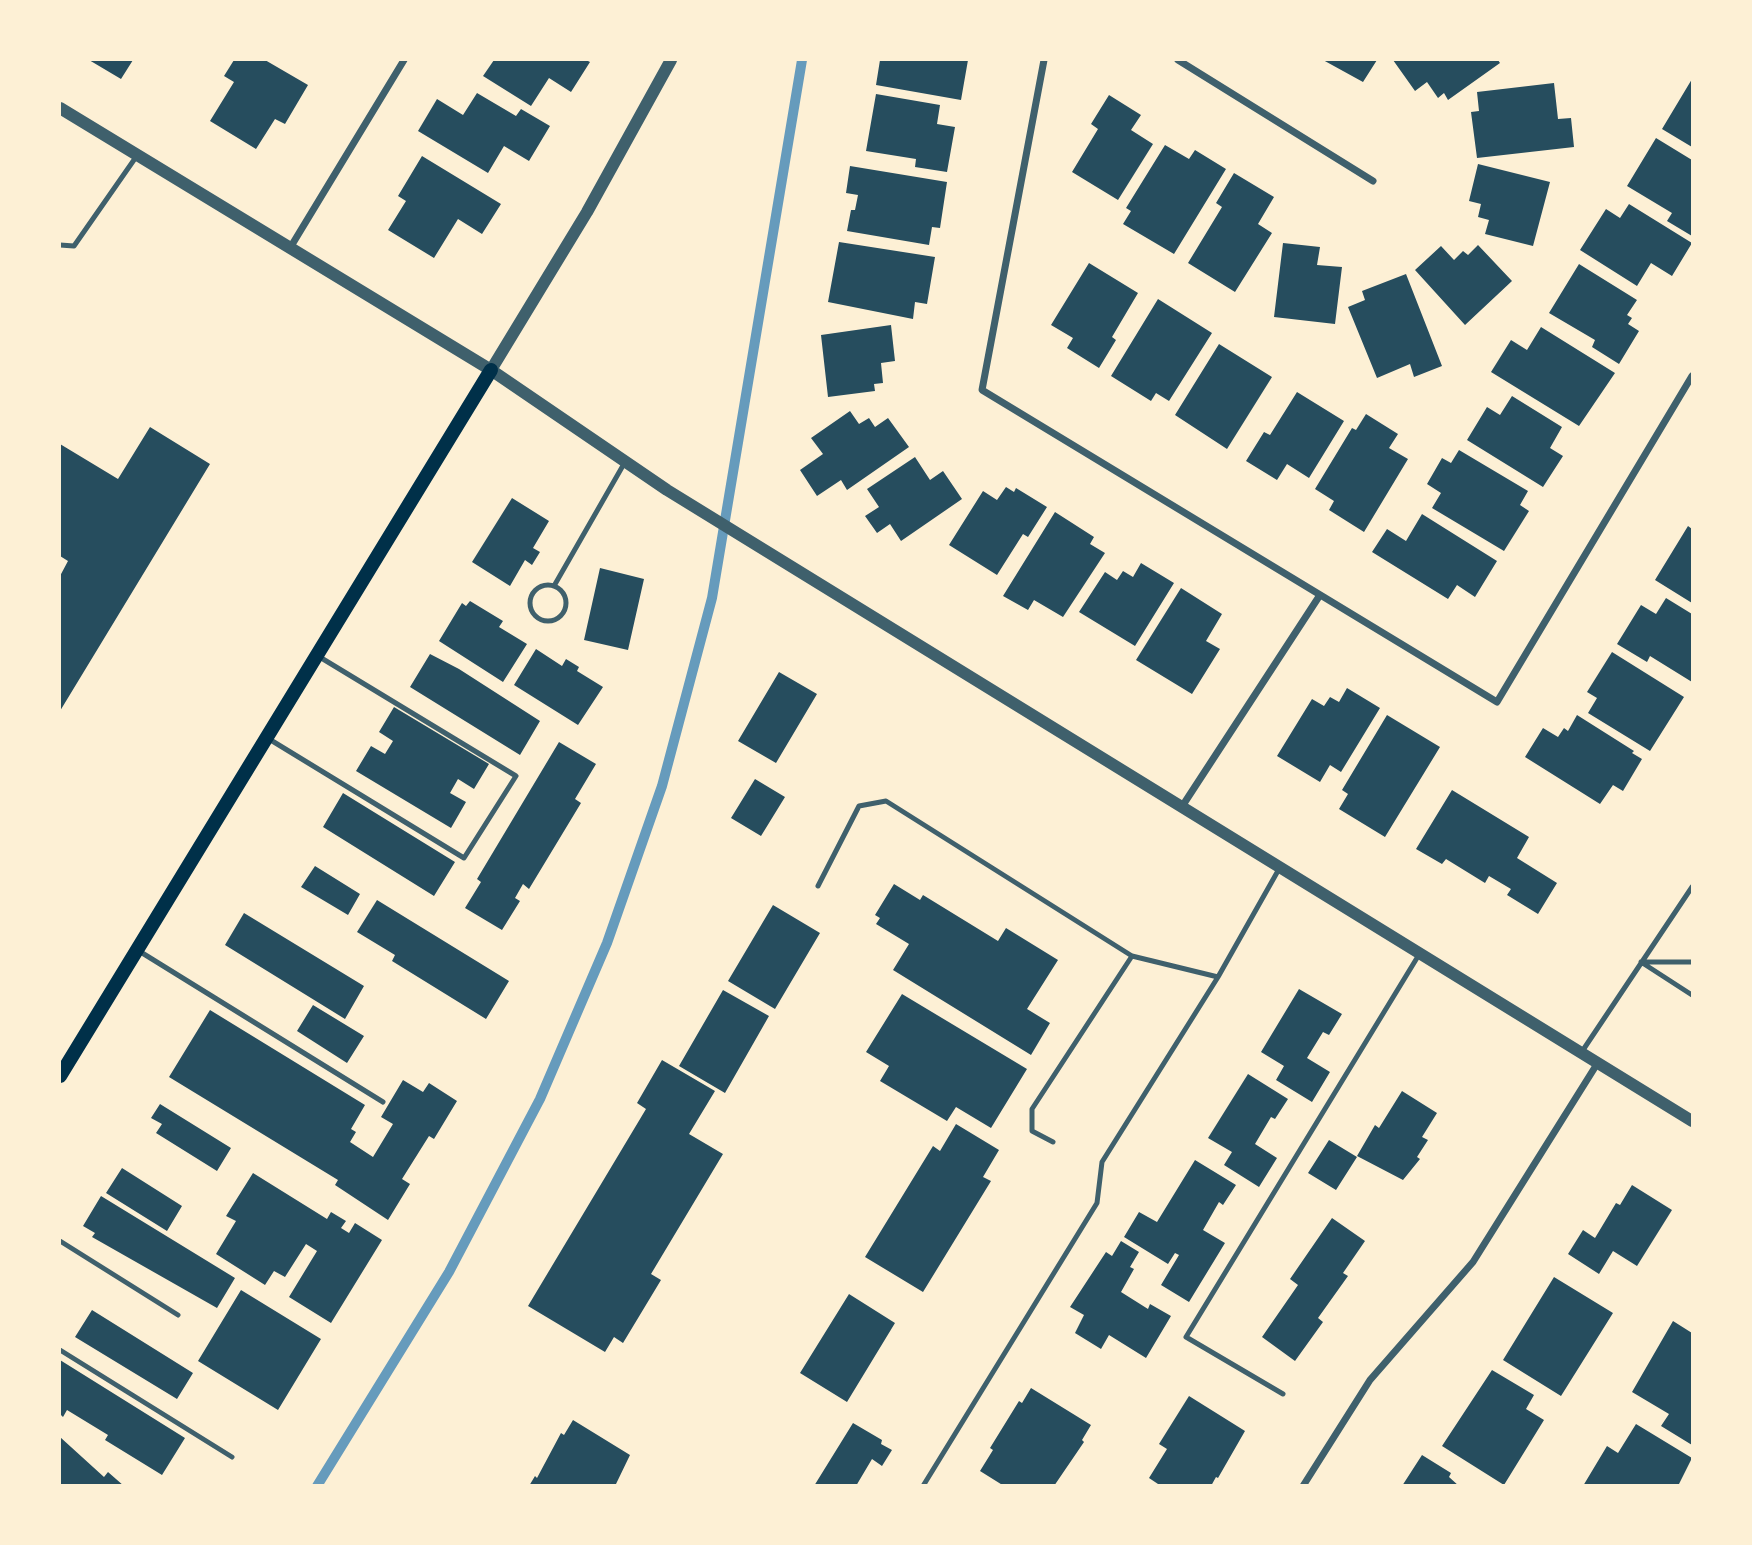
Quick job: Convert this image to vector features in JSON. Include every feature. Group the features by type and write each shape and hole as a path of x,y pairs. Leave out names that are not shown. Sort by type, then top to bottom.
{"main road":[{"path":"60,1076 491,370"}],"street":[{"path":"290,248 404,60"},
{"path":"491,370 587,212 671,60"},
{"path":"1044,60 982,390 1497,702 1692,376"},
{"path":"1178,60 1373,180"},
{"path":"60,108 491,370 667,490 1183,805 1692,1121"},
{"path":"1183,805 1320,595"},
{"path":"1303,1486 1370,1380 1473,1262 1597,1063"}],"lane":[{"path":"60,245 74,246 137,155"},
{"path":"554,586 625,462"},
{"path":"542,586 554,586 563,593 564,610 551,620 540,619 532,610 530,598 542,586"},
{"path":"267,737 464,858 516,776 317,655"},
{"path":"818,887 859,806 886,801 1132,956 1218,978"},
{"path":"923,1486 1097,1203 1102,1162 1218,978 1281,866"},
{"path":"1580,1053 1692,887"},
{"path":"136,949 383,1102"},
{"path":"1283,1394 1186,1337 1420,953"},
{"path":"1053,1142 1032,1131 1032,1109 1132,956"},
{"path":"1641,962 1692,962"},
{"path":"1641,962 1692,995"},
{"path":"60,1241 178,1315"},
{"path":"60,1350 232,1457"}],"building":[{"path":"89,60 133,60 121,79"},
{"path":"234,60 265,60 308,85 285,124 275,119 256,149 210,121 234,82 224,76"},
{"path":"494,60 590,62 571,92 549,78 531,106 483,76"},
{"path":"880,60 968,60 961,100 876,85"},
{"path":"1323,60 1377,60 1363,82"},
{"path":"1393,60 1498,60 1500,63 1448,100 1444,93 1438,98 1427,82 1415,91"},
{"path":"1692,79 1692,147 1662,129"},
{"path":"1554,83 1558,119 1571,118 1574,147 1477,158 1471,112 1479,111 1477,92"},
{"path":"477,93 516,116 521,109 550,126 529,161 504,146 488,173 418,131 437,99 463,115"},
{"path":"876,94 940,105 937,124 955,127 947,172 915,167 916,159 866,151"},
{"path":"1109,95 1141,115 1131,130 1153,144 1118,200 1072,172 1098,129 1091,124"},
{"path":"1656,138 1692,160 1692,236 1667,221 1672,213 1627,186"},
{"path":"1165,145 1189,159 1195,150 1226,169 1174,254 1123,224 1131,211 1126,208"},
{"path":"422,156 501,204 482,234 458,219 434,258 388,230 406,201 398,196"},
{"path":"1478,164 1550,182 1533,246 1485,234 1489,220 1478,217 1481,204 1469,201"},
{"path":"850,166 947,182 940,228 932,227 929,245 847,231 851,210 855,210 858,195 846,193"},
{"path":"1234,173 1274,197 1258,224 1272,233 1235,292 1188,263 1222,207 1216,203"},
{"path":"1629,204 1692,243 1672,276 1651,263 1637,286 1580,250 1606,209 1620,218"},
{"path":"839,242 935,257 927,304 915,302 913,319 828,302"},
{"path":"1283,243 1320,247 1317,265 1342,267 1335,324 1274,317"},
{"path":"1478,245 1512,281 1465,325 1415,270 1441,246 1454,260 1463,251 1468,255"},
{"path":"1089,263 1138,293 1112,337 1116,340 1099,368 1067,348 1073,338 1051,325"},
{"path":"1579,264 1637,300 1627,315 1632,318 1628,324 1639,331 1619,364 1592,347 1595,340 1549,313"},
{"path":"1406,274 1442,366 1414,377 1410,364 1377,378 1348,307 1365,300 1362,291"},
{"path":"1158,299 1212,333 1169,401 1156,393 1151,401 1111,376"},
{"path":"891,325 895,361 881,363 883,383 874,384 875,391 828,397 821,335"},
{"path":"1541,327 1615,373 1579,426 1491,372 1511,340 1527,350"},
{"path":"1219,344 1272,377 1227,449 1175,415"},
{"path":"1297,392 1344,421 1309,478 1287,464 1277,480 1246,461 1264,432 1270,435"},
{"path":"1512,396 1562,427 1550,448 1563,456 1543,487 1467,440 1487,407 1500,415"},
{"path":"850,411 859,424 869,418 875,427 888,418 909,447 847,490 841,480 817,496 800,470 823,454 811,438"},
{"path":"1366,414 1398,434 1389,448 1408,459 1364,532 1329,510 1334,501 1315,489 1352,428 1356,430"},
{"path":"150,427 210,464 60,711 60,576 68,561 60,556 60,444 118,479"},
{"path":"1459,450 1528,491 1520,505 1529,511 1504,551 1432,508 1441,493 1427,484 1442,458 1451,463"},
{"path":"915,457 930,480 943,471 962,499 901,541 890,524 877,533 865,516 879,507 867,489"},
{"path":"1006,487 1014,492 1016,488 1047,507 1028,537 1023,534 997,575 949,545 983,491 997,500"},
{"path":"512,498 549,521 533,548 540,552 532,565 525,560 510,586 472,562"},
{"path":"1055,512 1094,537 1090,544 1105,553 1063,617 1034,600 1028,610 1003,596"},
{"path":"1422,514 1497,561 1475,597 1457,585 1448,599 1372,552 1387,529 1406,541"},
{"path":"1688,526 1692,529 1692,603 1655,580"},
{"path":"1141,563 1174,583 1135,646 1079,612 1105,572 1117,580 1123,571 1133,577"},
{"path":"600,568 644,579 628,650 584,640"},
{"path":"1181,588 1222,614 1206,641 1220,649 1192,694 1136,660"},
{"path":"1666,598 1692,614 1692,682 1650,656 1647,662 1617,644 1641,605 1656,614"},
{"path":"470,601 503,621 499,627 527,644 503,682 439,641 462,603 466,606"},
{"path":"536,649 562,666 566,659 579,667 577,671 603,687 578,725 514,685"},
{"path":"1612,652 1684,697 1650,751 1588,713 1597,698 1587,692"},
{"path":"430,654 459,669 540,721 520,755 410,687"},
{"path":"779,672 817,694 776,763 738,741"},
{"path":"1347,688 1380,708 1341,772 1330,765 1320,782 1277,756 1312,699 1324,706 1330,697 1339,702"},
{"path":"394,707 489,764 474,789 458,779 450,793 466,802 451,828 356,771 371,746 385,754 393,741 379,732"},
{"path":"1387,715 1440,747 1385,837 1339,809 1348,794 1342,790"},
{"path":"1577,715 1634,751 1632,753 1642,759 1623,791 1613,785 1600,804 1525,757 1543,728 1558,737 1564,728 1568,731"},
{"path":"559,742 596,764 575,799 581,803 529,889 523,884 515,898 520,901 502,930 465,908 481,882 477,879"},
{"path":"755,779 785,797 761,836 731,818"},
{"path":"1452,790 1529,837 1517,858 1557,883 1538,914 1507,895 1511,889 1489,876 1485,883 1446,859 1442,864 1416,849"},
{"path":"343,793 455,862 434,896 323,827"},
{"path":"315,866 360,894 348,915 301,887"},
{"path":"894,884 920,900 923,895 998,941 1006,928 1058,960 1027,1009 1050,1023 1031,1055 893,970 909,944 876,924 880,918 875,915"},
{"path":"377,900 509,981 486,1019 392,961 395,955 357,932"},
{"path":"773,905 820,933 775,1009 728,981"},
{"path":"244,913 364,986 345,1019 225,945"},
{"path":"1299,989 1342,1014 1329,1035 1323,1032 1307,1058 1330,1072 1312,1102 1276,1080 1284,1066 1261,1052"},
{"path":"723,990 769,1016 725,1093 679,1066"},
{"path":"902,994 1027,1069 991,1128 956,1107 947,1121 880,1081 889,1066 866,1052"},
{"path":"313,1005 364,1036 347,1063 297,1031"},
{"path":"210,1010 365,1105 351,1129 356,1132 350,1142 373,1157 393,1124 381,1117 403,1080 423,1092 429,1083 457,1101 434,1139 429,1136 402,1179 410,1184 388,1220 335,1185 338,1180 169,1077"},
{"path":"662,1060 715,1091 689,1134 723,1154 651,1274 661,1280 623,1343 614,1337 605,1352 528,1306 646,1109 637,1103"},
{"path":"1248,1074 1288,1099 1275,1119 1271,1117 1255,1144 1277,1158 1259,1187 1224,1165 1232,1152 1208,1138"},
{"path":"1402,1091 1437,1113 1422,1137 1428,1140 1417,1157 1420,1159 1403,1180 1357,1156 1375,1125 1379,1128"},
{"path":"160,1104 231,1148 217,1171 156,1133 162,1124 151,1118"},
{"path":"956,1124 999,1150 983,1177 991,1181 923,1292 865,1257 933,1146 940,1151"},
{"path":"1329,1140 1357,1157 1336,1190 1308,1173"},
{"path":"1195,1160 1236,1185 1223,1205 1219,1202 1203,1230 1225,1243 1189,1302 1161,1285 1179,1255 1175,1253 1168,1264 1124,1237 1139,1212 1157,1222"},
{"path":"122,1168 182,1206 167,1231 106,1193"},
{"path":"253,1173 327,1219 331,1212 346,1221 341,1228 349,1233 355,1223 382,1240 331,1323 289,1297 317,1251 306,1244 285,1277 274,1271 265,1285 216,1254 236,1221 226,1216"},
{"path":"1632,1185 1672,1210 1637,1266 1613,1251 1599,1274 1568,1254 1583,1230 1595,1238 1616,1203 1620,1205"},
{"path":"101,1196 235,1278 217,1308 92,1237 95,1233 83,1226"},
{"path":"1332,1218 1365,1241 1343,1273 1348,1276 1318,1318 1323,1322 1295,1361 1262,1337 1298,1285 1290,1279"},
{"path":"1121,1241 1139,1252 1130,1267 1134,1269 1121,1292 1148,1309 1150,1304 1171,1316 1146,1358 1109,1335 1101,1349 1075,1333 1084,1315 1070,1307 1106,1252 1112,1256"},
{"path":"1554,1277 1613,1313 1561,1396 1503,1360"},
{"path":"241,1290 321,1339 278,1410 198,1361"},
{"path":"849,1294 895,1323 847,1402 800,1373"},
{"path":"92,1310 193,1373 177,1399 75,1337"},
{"path":"1673,1321 1692,1333 1692,1445 1661,1426 1669,1414 1632,1392"},
{"path":"60,1360 185,1438 162,1475 105,1440 108,1435 67,1410 63,1417 60,1414"},
{"path":"1492,1370 1534,1395 1526,1409 1544,1420 1504,1485 1442,1446"},
{"path":"1031,1388 1091,1425 1082,1440 1084,1442 1054,1486 1004,1486 980,1471 993,1450 990,1448 1019,1401 1022,1403"},
{"path":"1189,1396 1245,1431 1211,1486 1161,1486 1149,1478 1167,1449 1159,1444"},
{"path":"573,1420 630,1455 616,1484 529,1486 535,1476 537,1478 561,1433 564,1435"},
{"path":"853,1423 882,1440 881,1444 892,1450 882,1466 872,1459 856,1486 814,1486"},
{"path":"1636,1424 1692,1458 1678,1486 1583,1486 1607,1446 1618,1453"},
{"path":"60,1437 104,1477 108,1472 124,1486 60,1486"},
{"path":"1422,1455 1451,1473 1449,1477 1459,1486 1402,1486"}],"waterway":[{"path":"317,1486 449,1272 540,1099 607,943 662,786 712,598 802,60"}]}
